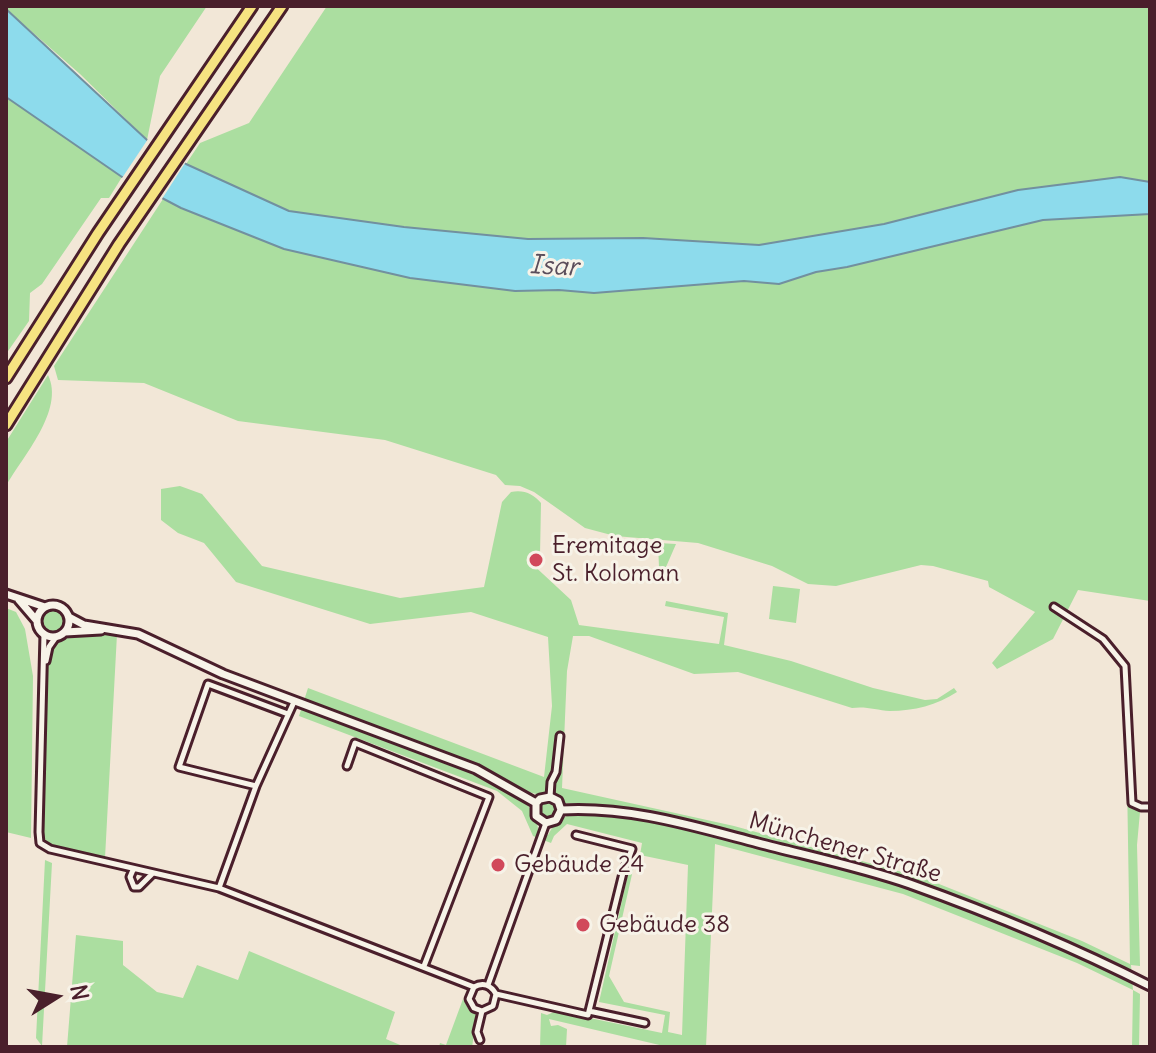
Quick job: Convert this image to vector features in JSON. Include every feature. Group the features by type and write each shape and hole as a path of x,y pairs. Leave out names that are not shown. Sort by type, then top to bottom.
{"highway":[{"path":"6,378 252,6"},
{"path":"6,425 211,106 282,6"}],"main road":[{"path":"6,594 45,607 59,606 69,617 84,625 138,634 223,674 476,769 536,803"},
{"path":"17,599 44,634 56,637 64,632 69,625 69,617"},
{"path":"37,621 45,607"},
{"path":"64,632 107,629"},
{"path":"550,797 558,801 561,810 556,820 546,823 536,816 536,803 550,797"},
{"name":"Münchener Straße","path":"561,810 627,812 908,883 1078,951 1150,986"}],"street":[{"path":"1054,607 1103,639 1125,666 1132,803 1150,807"},
{"path":"44,634 40,843 50,849 133,870 219,888 474,987 488,985"},
{"path":"44,669 49,647 56,637"},
{"path":"256,786 179,767 208,684 288,714"},
{"path":"219,888 256,786 294,702"},
{"path":"550,797 560,736"},
{"path":"347,766 355,743 489,797 424,966"},
{"path":"488,985 546,823"},
{"path":"488,985 496,994 588,1015 623,873 632,849 576,835"},
{"path":"133,870 130,877 134,887 139,887 152,874"},
{"path":"474,987 469,999 474,1008 482,1011 493,1006 496,994"},
{"path":"480,1040 477,1032 482,1011"},
{"path":"589,1011 645,1023"}],"green space":[{"path":"6,6 207,6 160,76 147,140"},
{"path":"327,6 1150,6 1150,182 1120,177 884,224 759,245 643,238 528,239 404,227 289,211 186,164 200,143 249,123"},
{"path":"6,97 122,177 109,198 101,198 42,284 30,293 29,321 6,354"},
{"path":"163,199 284,249 409,278 515,291 594,293 744,281 779,284 816,272 1043,220 1150,214 1150,601 1078,590 1053,639 997,669 992,663 1035,612 989,587 988,581 921,565 836,586 808,584 772,566 698,543 615,536 585,528 534,492 520,486 505,485 496,475 385,440 238,421 144,383 58,380 54,366"},
{"path":"48,375 52,389 47,418 6,486 6,442"},
{"path":"180,486 202,494 262,566 400,598 484,587 502,502 511,492 524,492 541,503 540,555 530,557 529,561 571,600 579,625 719,644 724,617 665,606 666,601 728,613 724,645 925,700 937,699 954,688 957,692 949,697 916,708 890,711 852,708 738,672 694,674 589,636 573,636 567,671 562,788 734,826 924,878 1082,941 1130,964 1123,679 1129,678 1134,800 1141,801 1137,845 1140,966 1131,965 1133,990 1077,963 903,894 715,844 706,1047 668,1047 549,1019 551,1026 567,1029 566,1047 540,1047 541,1013 547,1015 556,1011 662,1033 665,1015 599,1002 629,870 638,863 633,870 609,976 624,1002 670,1012 668,1032 682,1035 688,865 640,855 642,843 567,824 551,843 533,836 522,811 497,791 299,716 308,688 544,777 552,706 548,637 471,612 370,624 236,582 204,543 178,533 161,520 161,489","holes":["548,783 553,785 554,794 564,803 575,804 576,813 559,821 548,835 538,833 534,814 521,799 525,791 540,795 546,792"]},
{"path":"658,543 676,544 666,567 659,567"},
{"path":"773,586 800,589 796,623 769,619"},
{"path":"6,608 16,612 25,629 33,676 31,838 6,832"},
{"path":"50,610 58,610 65,621 58,632 50,632 43,625 43,617"},
{"path":"69,634 117,634 105,858 53,847 42,831 48,661 55,644"},
{"path":"544,801 552,801 557,810 555,817 544,819 539,814 539,806"},
{"path":"45,860 52,863 42,1046 36,1038"},
{"path":"76,935 123,941 123,965 157,992 183,998 197,965 238,980 249,951 395,1012 386,1039 405,1047 67,1047"},
{"path":"1133,990 1140,994 1139,1047 1132,1047"},
{"path":"463,999 469,1010 477,1015 472,1047 439,1047 440,1043 446,1045"}],"water":[{"name":"Isar","path":"6,9 147,140 186,164 289,211 404,227 528,239 643,238 759,245 884,224 1018,190 1120,177 1150,182 1150,214 1043,220 816,272 779,284 744,281 594,293 515,291 410,278 284,249 181,208 122,177 6,97"}],"pier":[{"path":"150,136 187,160 160,202 120,181"}],"place":[{"name":"Eremitage St. Koloman","path":"536,560"},
{"name":"Gebäude 24","path":"498,865"},
{"name":"Gebäude 38","path":"583,925"}]}
